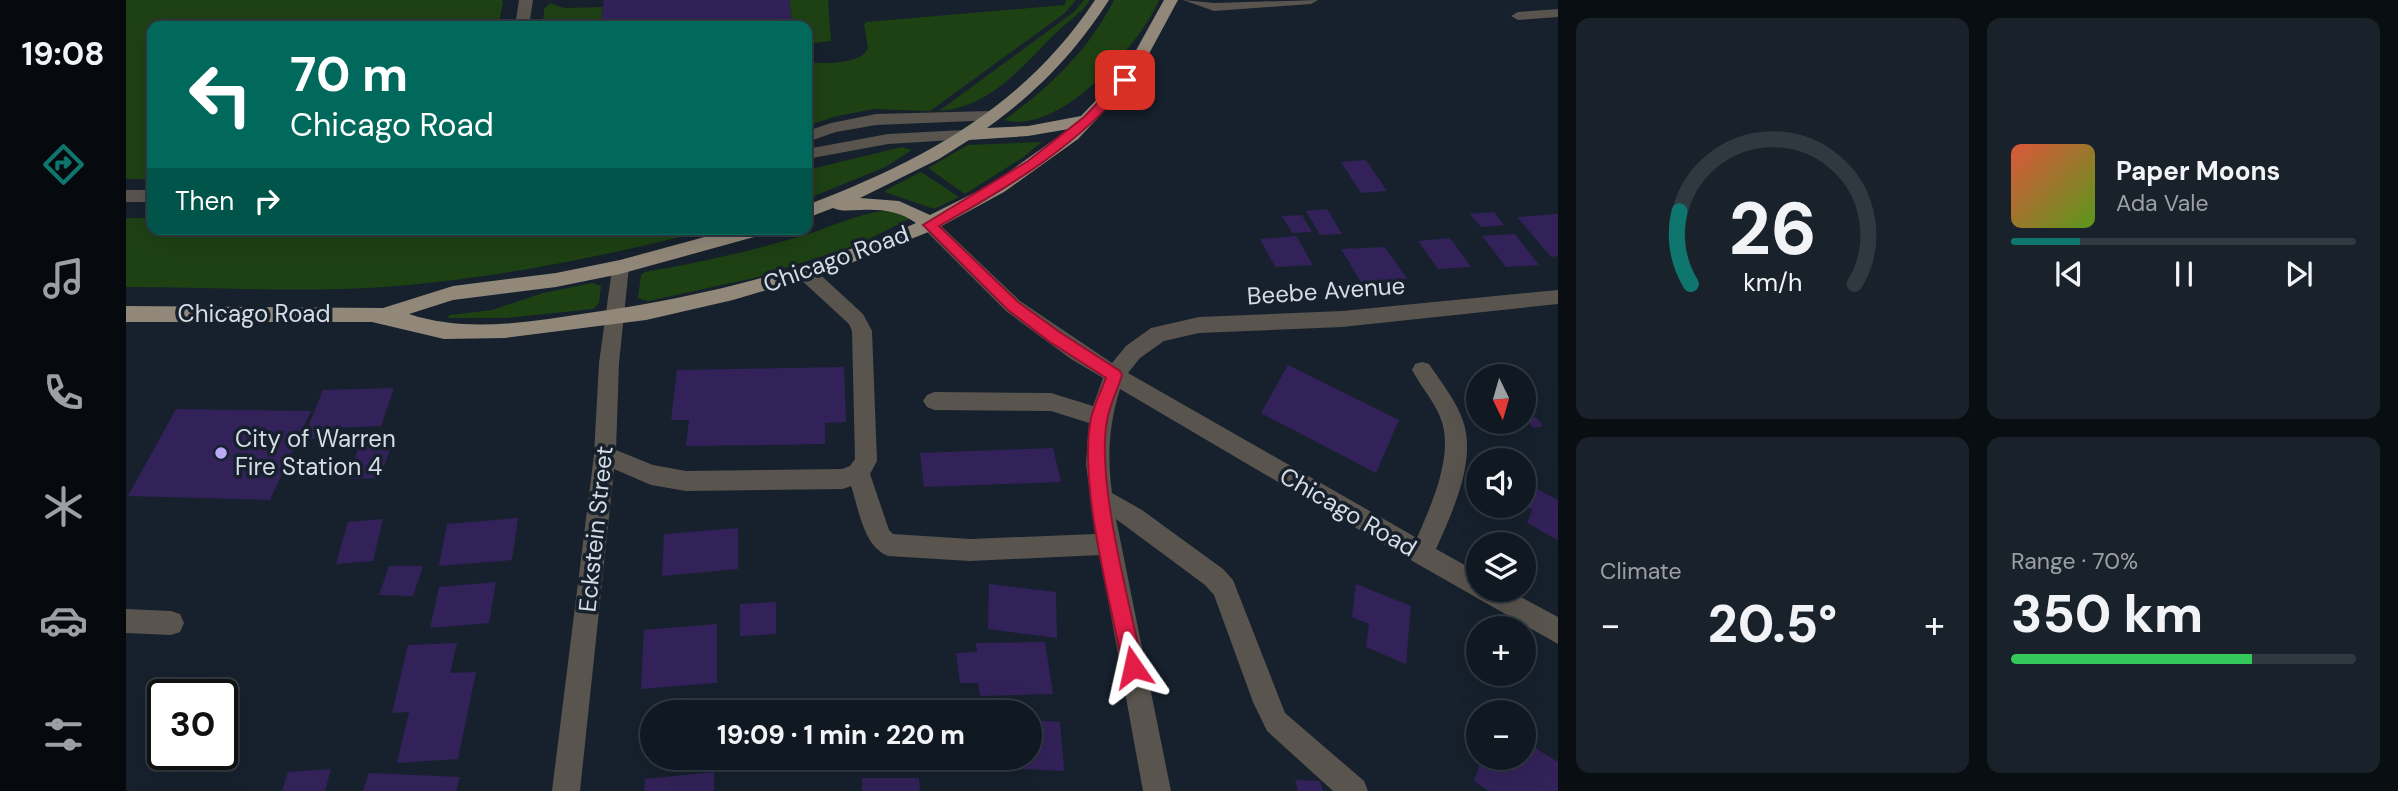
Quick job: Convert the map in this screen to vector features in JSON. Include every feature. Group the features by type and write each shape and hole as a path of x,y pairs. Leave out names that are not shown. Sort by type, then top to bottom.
{"main road":[{"path":"814,210 905,169 991,116 1039,79 1064,55 1102,0"},
{"path":"814,210 863,203 903,206 916,212 930,225 991,191 1033,164 1088,120 1135,68 1157,32 1171,0"},
{"path":"964,135 1028,131 1088,120"},
{"name":"Chicago Road","path":"126,314 382,315 443,331 539,327 616,318 729,295 806,274 930,225"},
{"name":"Chicago Road","path":"382,315 453,293 556,280 620,267 737,235"}],"street":[{"path":"523,21 526,0"},
{"path":"1190,0 1214,7 1311,0"},
{"path":"1518,16 1558,13"},
{"path":"812,134 825,128 892,116 950,119 991,116"},
{"path":"812,153 888,139 964,135"},
{"path":"126,196 147,196"},
{"name":"Chicago Road","path":"930,225 1013,306 1055,338 1114,375 1466,579"},
{"name":"Eckstein Street","path":"566,791 606,455 609,363 620,267"},
{"path":"606,455 651,475 686,481 843,479 858,474 866,461 862,331 856,319 806,274"},
{"name":"Beebe Avenue","path":"1114,375 1133,352 1158,334 1199,325 1342,319 1558,297"},
{"path":"1422,370 1453,422 1457,439 1452,468 1432,533 1422,554"},
{"path":"1114,375 1100,418 1097,464 1109,544 1157,791"},
{"path":"934,401 1051,402 1067,405 1100,418"},
{"path":"858,474 880,537 888,545 970,550 1109,544"},
{"path":"1102,499 1135,517 1214,577 1224,588 1276,722 1354,791"},
{"path":"1506,602 1558,631"},
{"path":"126,621 171,623"}],"green space":[{"path":"126,0 502,0 499,21 147,21 147,179 126,179"},
{"path":"789,0 828,0 831,41 812,43 812,21 792,21"},
{"path":"1066,0 1076,0 1065,13 930,111 874,109 812,124 812,63 841,62 864,54 868,48 864,25 866,22 1065,5"},
{"path":"1084,0 1090,0 1006,82 976,101 939,111 1074,12"},
{"path":"1114,0 1159,0 1135,40 1095,83 1072,101 1049,114 1026,121 1004,120 1037,95 1080,52"},
{"path":"550,3 564,8 603,7 602,21 543,21 544,9"},
{"path":"1042,142 965,194 928,168 968,145"},
{"path":"902,147 912,150 885,167 812,197 812,169"},
{"path":"921,172 959,197 934,209 885,192"},
{"path":"884,211 909,219 859,244 754,278 648,301 638,298 641,275 645,272 812,235 812,233 863,215"},
{"path":"126,218 147,218 147,235 686,235 540,267 410,285 306,290 126,287"},
{"path":"592,283 601,286 599,303 593,309 506,318 447,318 450,315 492,310 543,293"}],"building":[{"path":"604,0 789,0 792,21 602,21"},
{"path":"1366,160 1387,191 1361,193 1341,162"},
{"path":"1327,209 1342,234 1320,235 1306,211"},
{"path":"1494,212 1504,225 1481,227 1470,214"},
{"path":"1558,214 1558,256 1551,257 1517,217"},
{"path":"1302,215 1312,232 1292,233 1282,216"},
{"path":"1515,234 1539,265 1506,267 1482,236"},
{"path":"1296,236 1313,265 1275,267 1260,239"},
{"path":"1450,238 1471,267 1438,269 1418,241"},
{"path":"1385,247 1407,279 1361,282 1341,249"},
{"path":"1288,365 1399,420 1376,473 1261,413"},
{"path":"844,367 846,422 825,423 825,444 686,446 689,420 671,420 677,370"},
{"path":"394,388 381,426 333,428 329,438 303,439 323,390"},
{"name":"City of Warren Fire Station 4","path":"176,409 311,411 270,500 128,496"},
{"path":"1536,417 1543,426 1536,427"},
{"path":"359,446 391,446 380,478 348,479"},
{"path":"1053,448 1061,482 924,487 920,453"},
{"path":"1536,488 1558,500 1558,540 1527,523 1529,518 1536,518"},
{"path":"518,518 512,560 439,566 447,524"},
{"path":"383,519 373,561 336,564 348,522"},
{"path":"738,528 738,569 662,576 664,534"},
{"path":"389,566 423,566 413,596 379,595"},
{"path":"496,582 489,623 430,628 439,587"},
{"path":"989,584 1056,592 1057,638 988,629"},
{"path":"1356,584 1411,606 1406,664 1366,647 1369,624 1352,617"},
{"path":"776,602 776,634 740,636 740,604"},
{"path":"717,624 717,683 641,689 644,630"},
{"path":"1045,642 1053,694 980,696 978,683 960,683 956,653 977,652 976,643"},
{"path":"457,643 450,673 476,672 458,759 397,763 409,712 392,713 408,645"},
{"path":"1042,721 1060,722 1064,771 1042,770"},
{"path":"1536,748 1558,762 1558,791 1489,791 1474,781 1478,770 1536,770"},
{"path":"331,769 325,791 282,791 288,772"},
{"path":"714,772 714,791 644,791 645,779"},
{"path":"369,773 460,777 456,791 363,791"},
{"path":"862,778 919,778 920,791 862,791"},
{"path":"1295,780 1320,781 1323,791 1298,791"}],"place":[{"name":"City of Warren Fire Station 4","path":"221,453"}],"route":[{"path":"1125,80 1088,120 1033,164 930,225 1013,306 1055,338 1114,375 1100,418 1097,464 1105,523 1133,667"}]}
